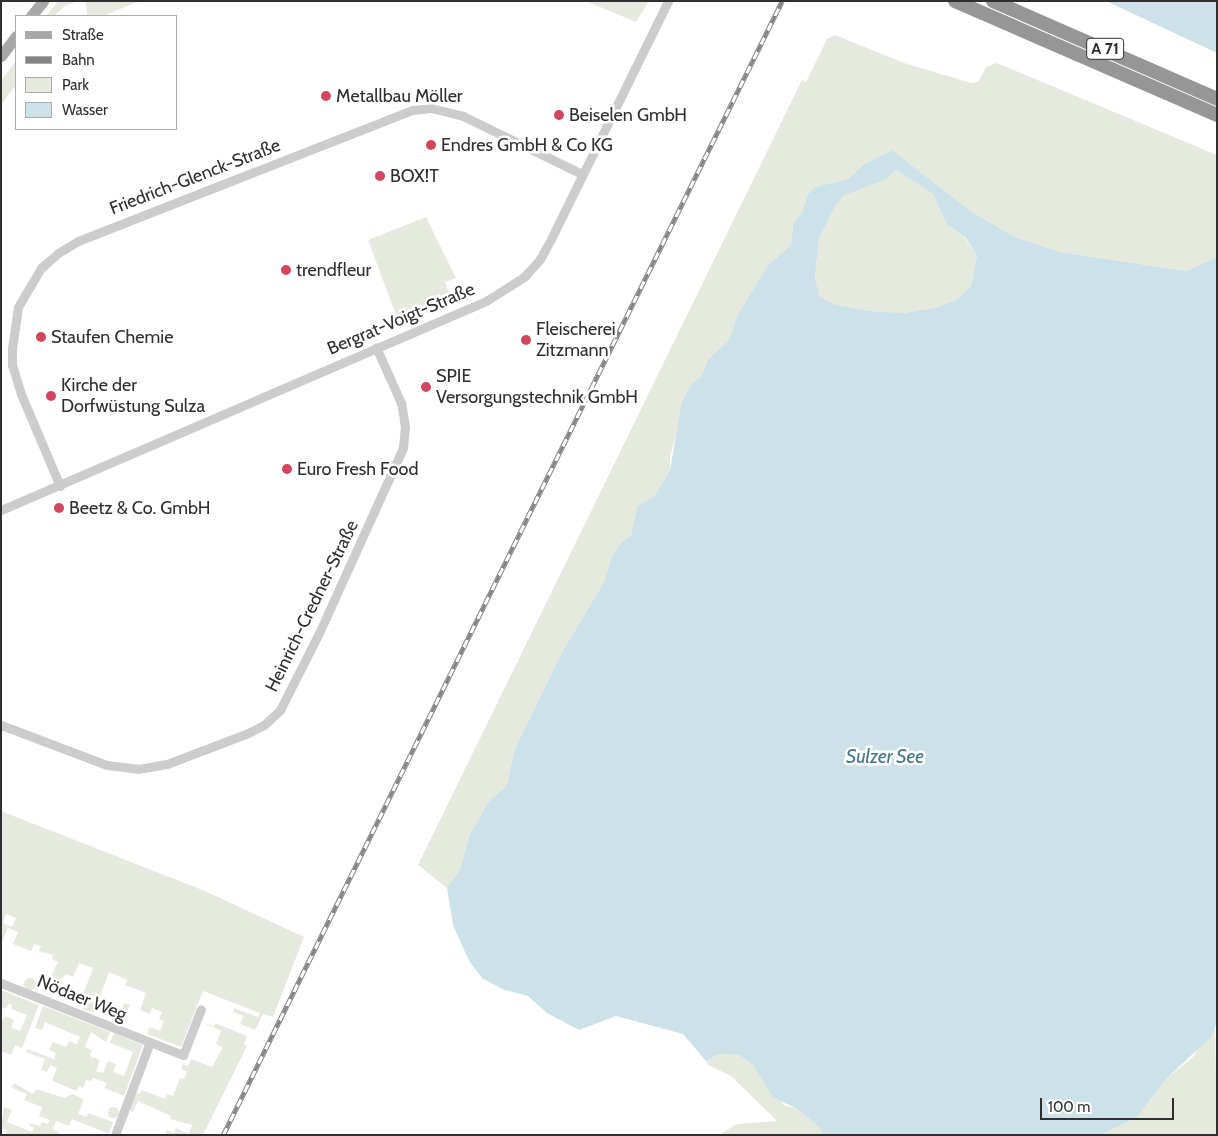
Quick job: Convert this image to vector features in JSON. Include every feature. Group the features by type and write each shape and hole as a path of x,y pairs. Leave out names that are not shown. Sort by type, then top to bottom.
{"highway":[{"name":"A 71","path":"955,1 1217,115"},
{"name":"A 71","path":"994,1 1217,99"}],"main road":[{"path":"33,15 43,1"},
{"path":"1,56 15,37"}],"street":[{"name":"Bergrat-Voigt-Straße","path":"1,510 486,301 524,277 540,259 668,1"},
{"name":"Friedrich-Glenck-Straße","path":"60,486 21,394 12,365 12,334 18,307 29,285 42,268 65,249 161,208 413,110 431,108 463,116 582,174"},
{"name":"Heinrich-Credner-Straße","path":"1,725 107,766 138,769 167,764 248,732 264,725 280,710 320,633 403,448 405,427 401,403 376,347"},
{"name":"Nödaer Weg","path":"1,983 183,1055 201,1009"},
{"path":"114,1135 150,1042"}],"green space":[{"path":"58,1 78,1 65,6 55,15 47,15"},
{"path":"86,1 140,1 105,15 87,15"},
{"path":"586,1 649,1 636,22"},
{"path":"835,35 904,63 971,83 978,82 986,67 997,63 1217,155 1217,257 1186,271 1060,252 1015,237 972,212 892,150 864,164 848,179 817,187 808,194 802,212 793,224 791,245 768,265 738,314 728,341 708,359 702,375 692,383 670,456 670,470 655,495 637,507 631,535 621,543 612,556 604,582 562,652 514,751 507,785 488,802 469,836 460,870 447,888 418,865 802,80 806,82 827,39"},
{"path":"15,62 15,86 1,105 1,81"},
{"path":"896,170 933,194 947,225 965,238 977,256 971,286 956,300 934,308 904,313 871,311 833,304 818,296 815,277 819,239 836,205 845,195"},
{"path":"426,217 456,278 445,282 452,303 399,323 368,240"},
{"path":"1,811 205,891 304,937 273,1017 263,1014 255,1030 240,1024 243,1016 233,1012 234,1008 258,1017 260,1013 203,991 181,1047 147,1034 150,1027 160,1031 164,1021 159,1019 162,1012 152,1008 150,1014 140,1010 146,993 125,985 127,980 109,972 94,1013 82,1009 87,994 84,992 93,968 79,963 73,977 66,974 59,982 52,981 49,980 58,962 52,959 53,955 39,951 41,946 34,944 31,951 13,944 18,932 8,928 1,944","holes":["6,914 16,918 12,927 3,923"]},
{"path":"30,978 36,984 30,990 24,984"},
{"path":"1,990 39,1005 22,1048 15,1045 11,1055 1,1051 1,1022 5,1016 14,1020 11,1027 20,1031 27,1015 11,1009 12,1005 9,1004 6,1009 1,1007"},
{"path":"124,1003 130,1005 124,1024 118,1022"},
{"path":"43,1006 110,1032 106,1042 91,1032 85,1047 92,1050 90,1056 100,1060 96,1071 103,1073 108,1061 116,1064 113,1072 124,1076 133,1052 110,1043 114,1033 143,1045 124,1096 105,1088 107,1083 93,1078 91,1081 86,1080 83,1088 79,1086 77,1091 52,1081 57,1068 50,1065 47,1072 41,1070 45,1059 26,1052 27,1049 54,1059 56,1053 49,1050 53,1042 66,1047 69,1041 77,1044 80,1037 45,1022 42,1030 35,1028"},
{"path":"1215,1021 1217,1135 1100,1135 1136,1118 1167,1078 1193,1057"},
{"path":"203,1022 214,1026 215,1023 247,1036 244,1044 247,1046 203,1135 165,1135 167,1130 174,1133 176,1128 189,1134 192,1125 170,1119 171,1116 138,1101 133,1112 128,1110 135,1092 140,1094 142,1090 165,1099 167,1094 173,1096 180,1078 184,1079 187,1071 181,1069 183,1064 188,1066 191,1059 212,1067 223,1047 216,1044 221,1031"},
{"path":"719,1054 739,1055 753,1065 784,1105 797,1109 819,1127 823,1135 719,1135 737,1124 777,1121 731,1076 708,1065 706,1061"},
{"path":"14,1083 33,1094 36,1089 65,1098 72,1094 84,1099 78,1114 87,1117 88,1113 113,1122 109,1134 72,1119 69,1126 56,1121 53,1129 63,1135 6,1135 7,1130 1,1128 4,1107 12,1110 7,1122 32,1132 34,1128 27,1123 40,1126 42,1122 48,1124 50,1120 39,1116 42,1107 24,1100 27,1094 12,1088"},
{"path":"113,1106 119,1112 113,1118 107,1112"}],"water":[{"path":"1106,1 1217,1 1217,53"},
{"name":"Sulzer See","path":"892,150 972,212 1015,237 1060,252 1186,271 1217,257 1217,1022 1211,1037 1167,1078 1136,1118 1100,1135 823,1135 819,1127 797,1109 773,1097 753,1065 739,1055 719,1054 706,1061 683,1034 616,1016 579,1030 547,1013 528,996 505,990 483,979 469,961 453,925 447,888 460,870 469,836 488,802 507,785 514,751 562,652 604,582 612,556 621,543 631,535 637,507 655,495 670,470 682,402 692,383 702,375 708,359 728,341 738,314 768,265 791,245 793,224 802,212 808,194 816,187 848,179 864,164","holes":["896,170 933,194 947,225 966,238 977,256 971,286 956,300 934,308 904,313 871,311 833,304 819,296 815,277 819,239 836,205 845,195 886,179"]}],"railway":[{"path":"223,1135 782,1"}],"place":[{"name":"Metallbau Möller","path":"326,96"},
{"name":"Beiselen GmbH","path":"559,115"},
{"name":"Endres GmbH & Co KG","path":"431,145"},
{"name":"BOX!T","path":"380,176"},
{"name":"trendfleur","path":"286,270"},
{"name":"Staufen Chemie","path":"41,337"},
{"name":"Fleischerei Zitzmann","path":"526,340"},
{"name":"SPIE Versorgungstechnik GmbH","path":"426,387"},
{"name":"Kirche der Dorfwüstung Sulza","path":"51,396"},
{"name":"Euro Fresh Food","path":"287,469"},
{"name":"Beetz & Co. GmbH","path":"59,508"}]}
